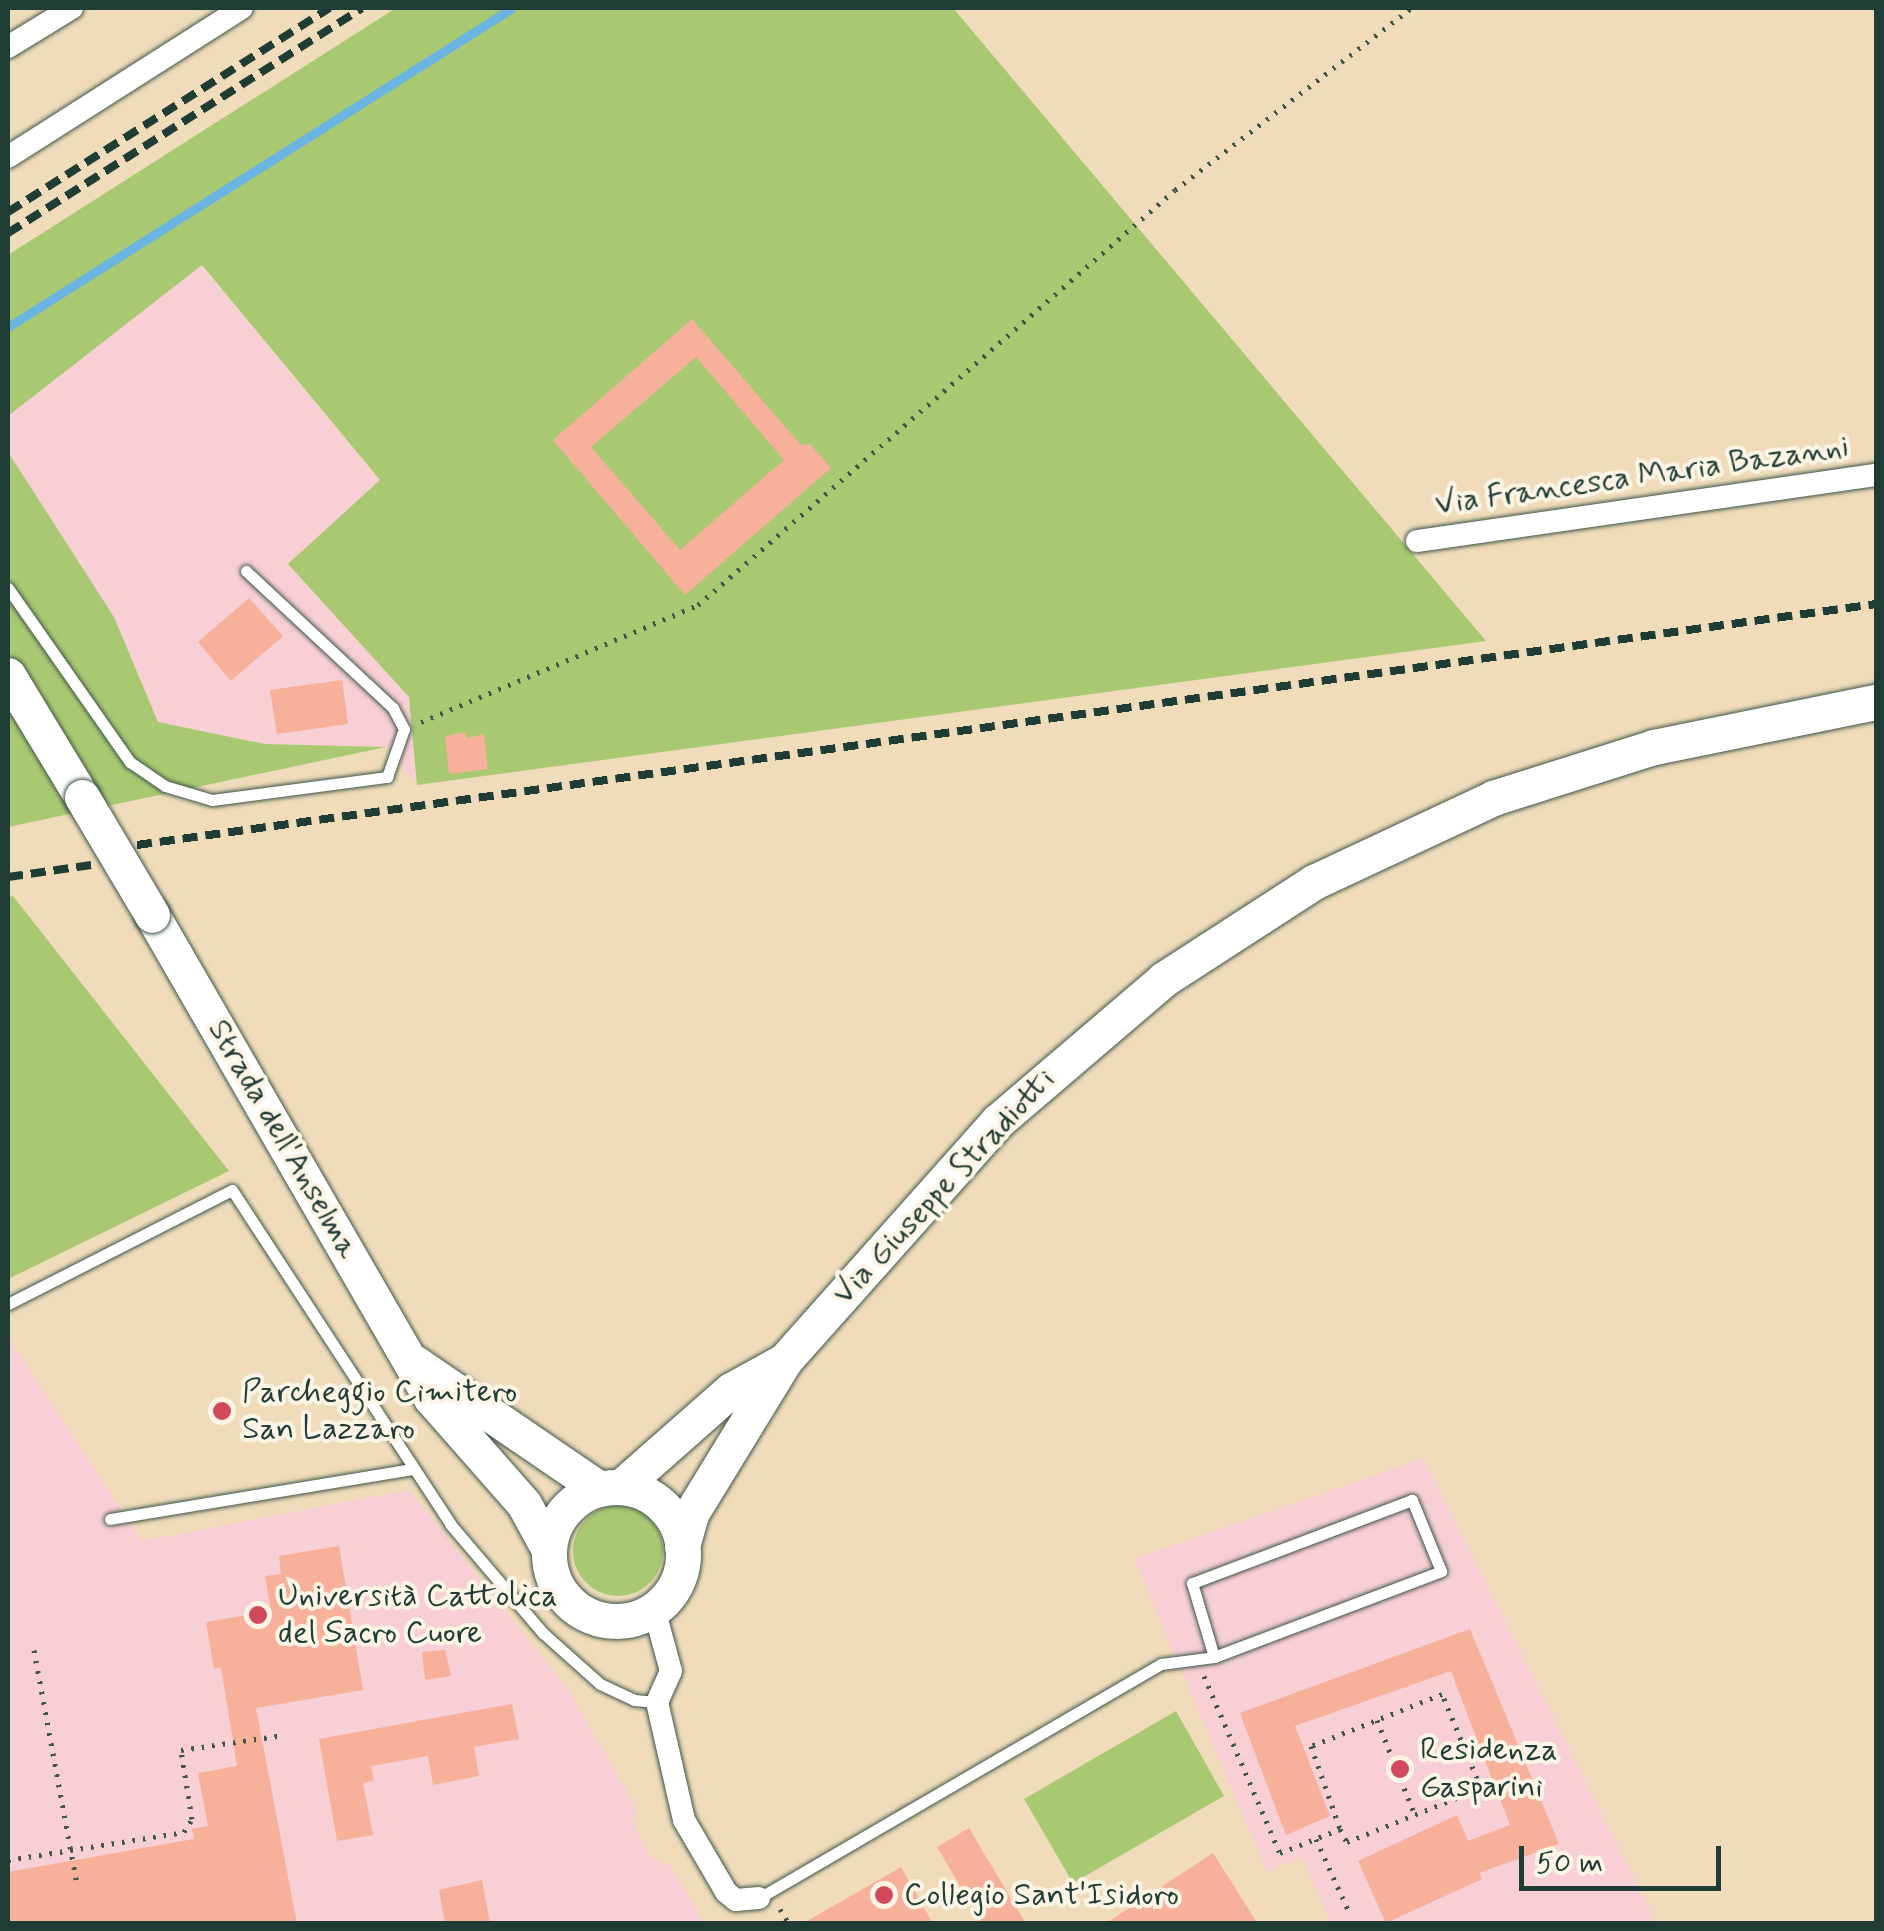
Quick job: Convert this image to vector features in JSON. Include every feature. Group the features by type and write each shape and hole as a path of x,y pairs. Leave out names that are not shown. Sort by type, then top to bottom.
{"main road":[{"name":"Strada dell'Anselma","path":"8,675 440,1409 524,1504 548,1548"},
{"name":"Via Giuseppe Stradiotti","path":"682,1546 698,1501 784,1360 920,1204 1054,1069 1164,980 1314,882 1476,805 1562,774 1765,721 1876,702"},
{"name":"Via Giuseppe Stradiotti","path":"608,1486 731,1390 784,1360"},
{"name":"Strada dell'Anselma","path":"414,1362 608,1486"},
{"path":"608,1486 660,1503 682,1546 680,1571 654,1610 610,1621 583,1613 555,1584 548,1548 574,1501 608,1486"}],"street":[{"path":"8,47 72,8"},
{"path":"8,157 242,8"},
{"name":"Via Francesca Maria Bazanni","path":"1417,541 1876,475"},
{"path":"654,1610 671,1670 657,1702 684,1820 726,1892 736,1900 760,1898"}],"lane":[{"path":"8,588 130,762 165,786 212,800 386,777 404,730 393,708 246,571"},
{"path":"8,1304 232,1190 413,1469 543,1633 618,1694 657,1702"},
{"path":"110,1519 413,1469"},
{"path":"760,1898 1161,1664 1214,1656 1441,1571 1412,1500 1192,1583 1214,1656"}],"path":[{"path":"404,730 698,605 1175,190 1411,8"},
{"path":"34,1650 76,1884"},
{"path":"1197,1660 1280,1853 1340,1829"},
{"path":"1442,1694 1481,1788 1347,1842 1312,1746 1377,1720 1442,1694"},
{"path":"1377,1720 1415,1814"},
{"path":"8,1860 184,1832 192,1819 181,1750 284,1735"},
{"path":"1316,1839 1350,1914"}],"shaded area":[{"path":"201,265 380,481 288,564 409,697 417,785 386,747 265,744 158,722 114,617 8,452 8,416"},
{"name":"Università Cattolica del Sacro Cuore","path":"8,1337 142,1541 409,1490 568,1689 636,1806 634,1825 651,1857 670,1865 705,1923 8,1923"},
{"name":"Residenza Gasparini","path":"1424,1458 1657,1923 1331,1923 1302,1857 1267,1872 1134,1559"}],"green space":[{"path":"396,8 953,8 1486,641 417,785 409,697 288,564 380,480 202,265 8,416 8,255"},
{"path":"8,452 114,617 158,722 265,744 386,747 8,827"},
{"path":"13,896 229,1171 8,1279 8,897"},
{"path":"618,1506 650,1519 663,1551 650,1583 618,1596 586,1583 573,1551 586,1519"},
{"path":"1176,1711 1224,1796 1073,1883 1024,1799"}],"building":[{"path":"692,319 801,445 810,444 831,468 685,595 553,440","holes":["696,357 784,460 680,550 591,447"]},
{"path":"249,598 283,636 231,681 198,642"},
{"path":"342,680 348,724 277,734 270,690"},
{"path":"465,732 467,738 484,734 488,769 449,774 445,736"},
{"path":"339,1546 363,1690 256,1708 297,1924 8,1924 8,1872 194,1839 192,1829 208,1826 198,1773 237,1766 221,1667 214,1669 206,1622 271,1611 265,1576 281,1574 279,1556"},
{"path":"1470,1629 1559,1844 1479,1873 1482,1879 1386,1923 1358,1861 1457,1815 1468,1841 1510,1825 1499,1796 1520,1787 1494,1784 1451,1671 1295,1726 1330,1816 1286,1835 1240,1713"},
{"path":"445,1650 451,1676 425,1680 422,1652"},
{"path":"512,1704 519,1739 474,1747 479,1776 433,1785 428,1756 371,1766 374,1781 363,1783 373,1835 337,1841 319,1739"},
{"path":"969,1828 1026,1924 982,1924 937,1847"},
{"path":"1213,1853 1258,1924 1105,1924"},
{"name":"Collegio Sant'Isidoro","path":"901,1867 933,1924 802,1924"},
{"path":"482,1880 490,1924 445,1924 439,1890"}],"waterway":[{"path":"8,327 512,8"}],"railway":[{"path":"8,212 330,8"},
{"path":"8,233 362,8"},
{"path":"137,845 1876,604"},
{"path":"8,877 91,865"}],"place":[{"name":"Parcheggio Cimitero San Lazzaro","path":"222,1411"},
{"name":"Università Cattolica del Sacro Cuore","path":"258,1615"},
{"name":"Residenza Gasparini","path":"1400,1769"},
{"name":"Collegio Sant'Isidoro","path":"884,1895"}]}
